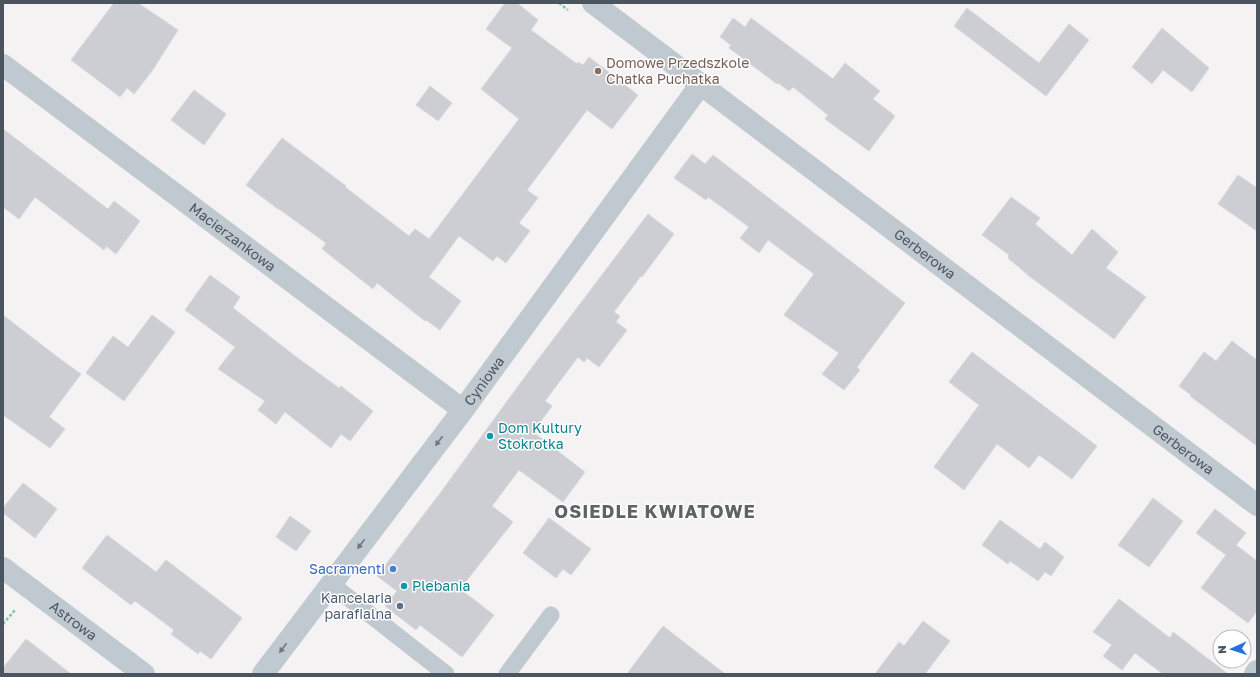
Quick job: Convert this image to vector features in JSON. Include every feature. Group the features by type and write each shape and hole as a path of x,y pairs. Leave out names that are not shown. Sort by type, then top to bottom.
{"street":[{"name":"Gerberowa","path":"593,3 1257,505"},
{"name":"Macierzankowa","path":"3,65 463,410"},
{"name":"Cyniowa","path":"263,674 463,410 701,84"},
{"name":"Astrowa","path":"3,568 144,674"}],"lane":[{"path":"331,584 446,674"},
{"path":"507,674 550,615"}],"path":[{"path":"559,3 574,14"}],"building":[{"path":"114,3 138,3 178,30 152,71 134,94 127,88 120,97 71,60"},
{"path":"505,3 517,3 538,20 531,30 577,64 578,62 583,65 589,57 638,95 612,129 587,110 527,190 538,198 519,223 530,231 506,263 497,256 493,261 459,236 429,277 461,301 440,330 426,320 425,321 377,283 373,289 322,249 326,243 246,185 282,138 409,236 415,229 429,239 519,119 481,89 512,48 486,29"},
{"path":"967,8 1039,63 1069,24 1089,40 1046,96 954,26"},
{"path":"733,18 745,27 751,18 833,79 845,63 880,91 873,99 895,116 869,151 825,119 828,115 793,87 789,91 778,83 777,84 729,48 731,45 720,37"},
{"path":"1162,28 1209,68 1192,92 1163,70 1152,84 1132,67"},
{"path":"430,86 452,103 438,121 416,105"},
{"path":"194,90 226,114 204,145 171,120"},
{"path":"3,129 108,209 114,201 140,221 116,254 106,246 104,250 35,197 19,219 3,207"},
{"path":"692,154 705,164 713,155 905,303 857,367 860,370 844,390 822,374 839,353 784,315 814,274 768,240 759,253 740,238 749,227 708,197 706,200 674,178"},
{"path":"1238,175 1257,188 1257,231 1218,204"},
{"path":"1011,197 1040,218 1035,224 1072,255 1092,229 1118,252 1106,268 1146,297 1114,339 1029,276 1008,258 1009,255 982,235"},
{"path":"648,214 674,234 614,312 620,316 616,322 627,330 599,367 587,358 584,362 578,357 545,401 552,406 533,432 585,472 563,502 519,470 492,506 513,522 460,589 494,615 462,657 420,625 416,630 385,606 397,591 377,576"},
{"path":"210,275 240,297 233,308 299,359 339,388 341,386 373,411 350,441 341,434 331,448 285,412 276,424 258,410 265,401 218,369 235,347 185,310"},
{"path":"3,315 81,374 49,417 65,429 50,448 3,415"},
{"path":"152,315 175,332 124,401 86,373 113,336 128,347"},
{"path":"1232,341 1257,360 1257,446 1190,396 1191,395 1179,386 1204,352 1216,361"},
{"path":"972,352 1097,446 1072,479 1039,455 1029,468 997,444 964,490 934,467 979,405 949,382"},
{"path":"23,483 57,509 35,538 3,513 3,508"},
{"path":"1153,498 1183,521 1149,567 1118,545"},
{"path":"1215,509 1246,533 1236,545 1257,561 1257,611 1248,623 1201,588 1226,555 1196,533"},
{"path":"290,516 311,531 296,551 276,537"},
{"path":"549,518 591,549 571,575 563,569 556,578 523,553"},
{"path":"1000,520 1040,549 1045,542 1064,557 1051,576 1045,572 1038,581 1010,561 1008,564 982,545"},
{"path":"107,535 156,572 166,560 242,618 211,659 200,651 198,654 171,634 174,630 135,601 131,605 82,568"},
{"path":"1119,599 1170,638 1173,632 1212,662 1212,669 1221,669 1228,674 1163,674 1135,653 1122,670 1103,656 1112,645 1093,632"},
{"path":"923,621 950,641 925,674 875,674 899,642 904,646"},
{"path":"663,626 725,674 627,674"},
{"path":"26,639 71,674 3,674 3,668"}],"place":[{"name":"Domowe Przedszkole Chatka Puchatka","path":"598,71"},
{"name":"Dom Kultury Stokrotka","path":"490,436"},
{"name":"Sacramenti","path":"393,569"},
{"name":"Plebania","path":"404,586"},
{"name":"Kancelaria parafialna","path":"400,606"}],"district":[{"name":"OSIEDLE KWIATOWE","path":"655,512"}]}
